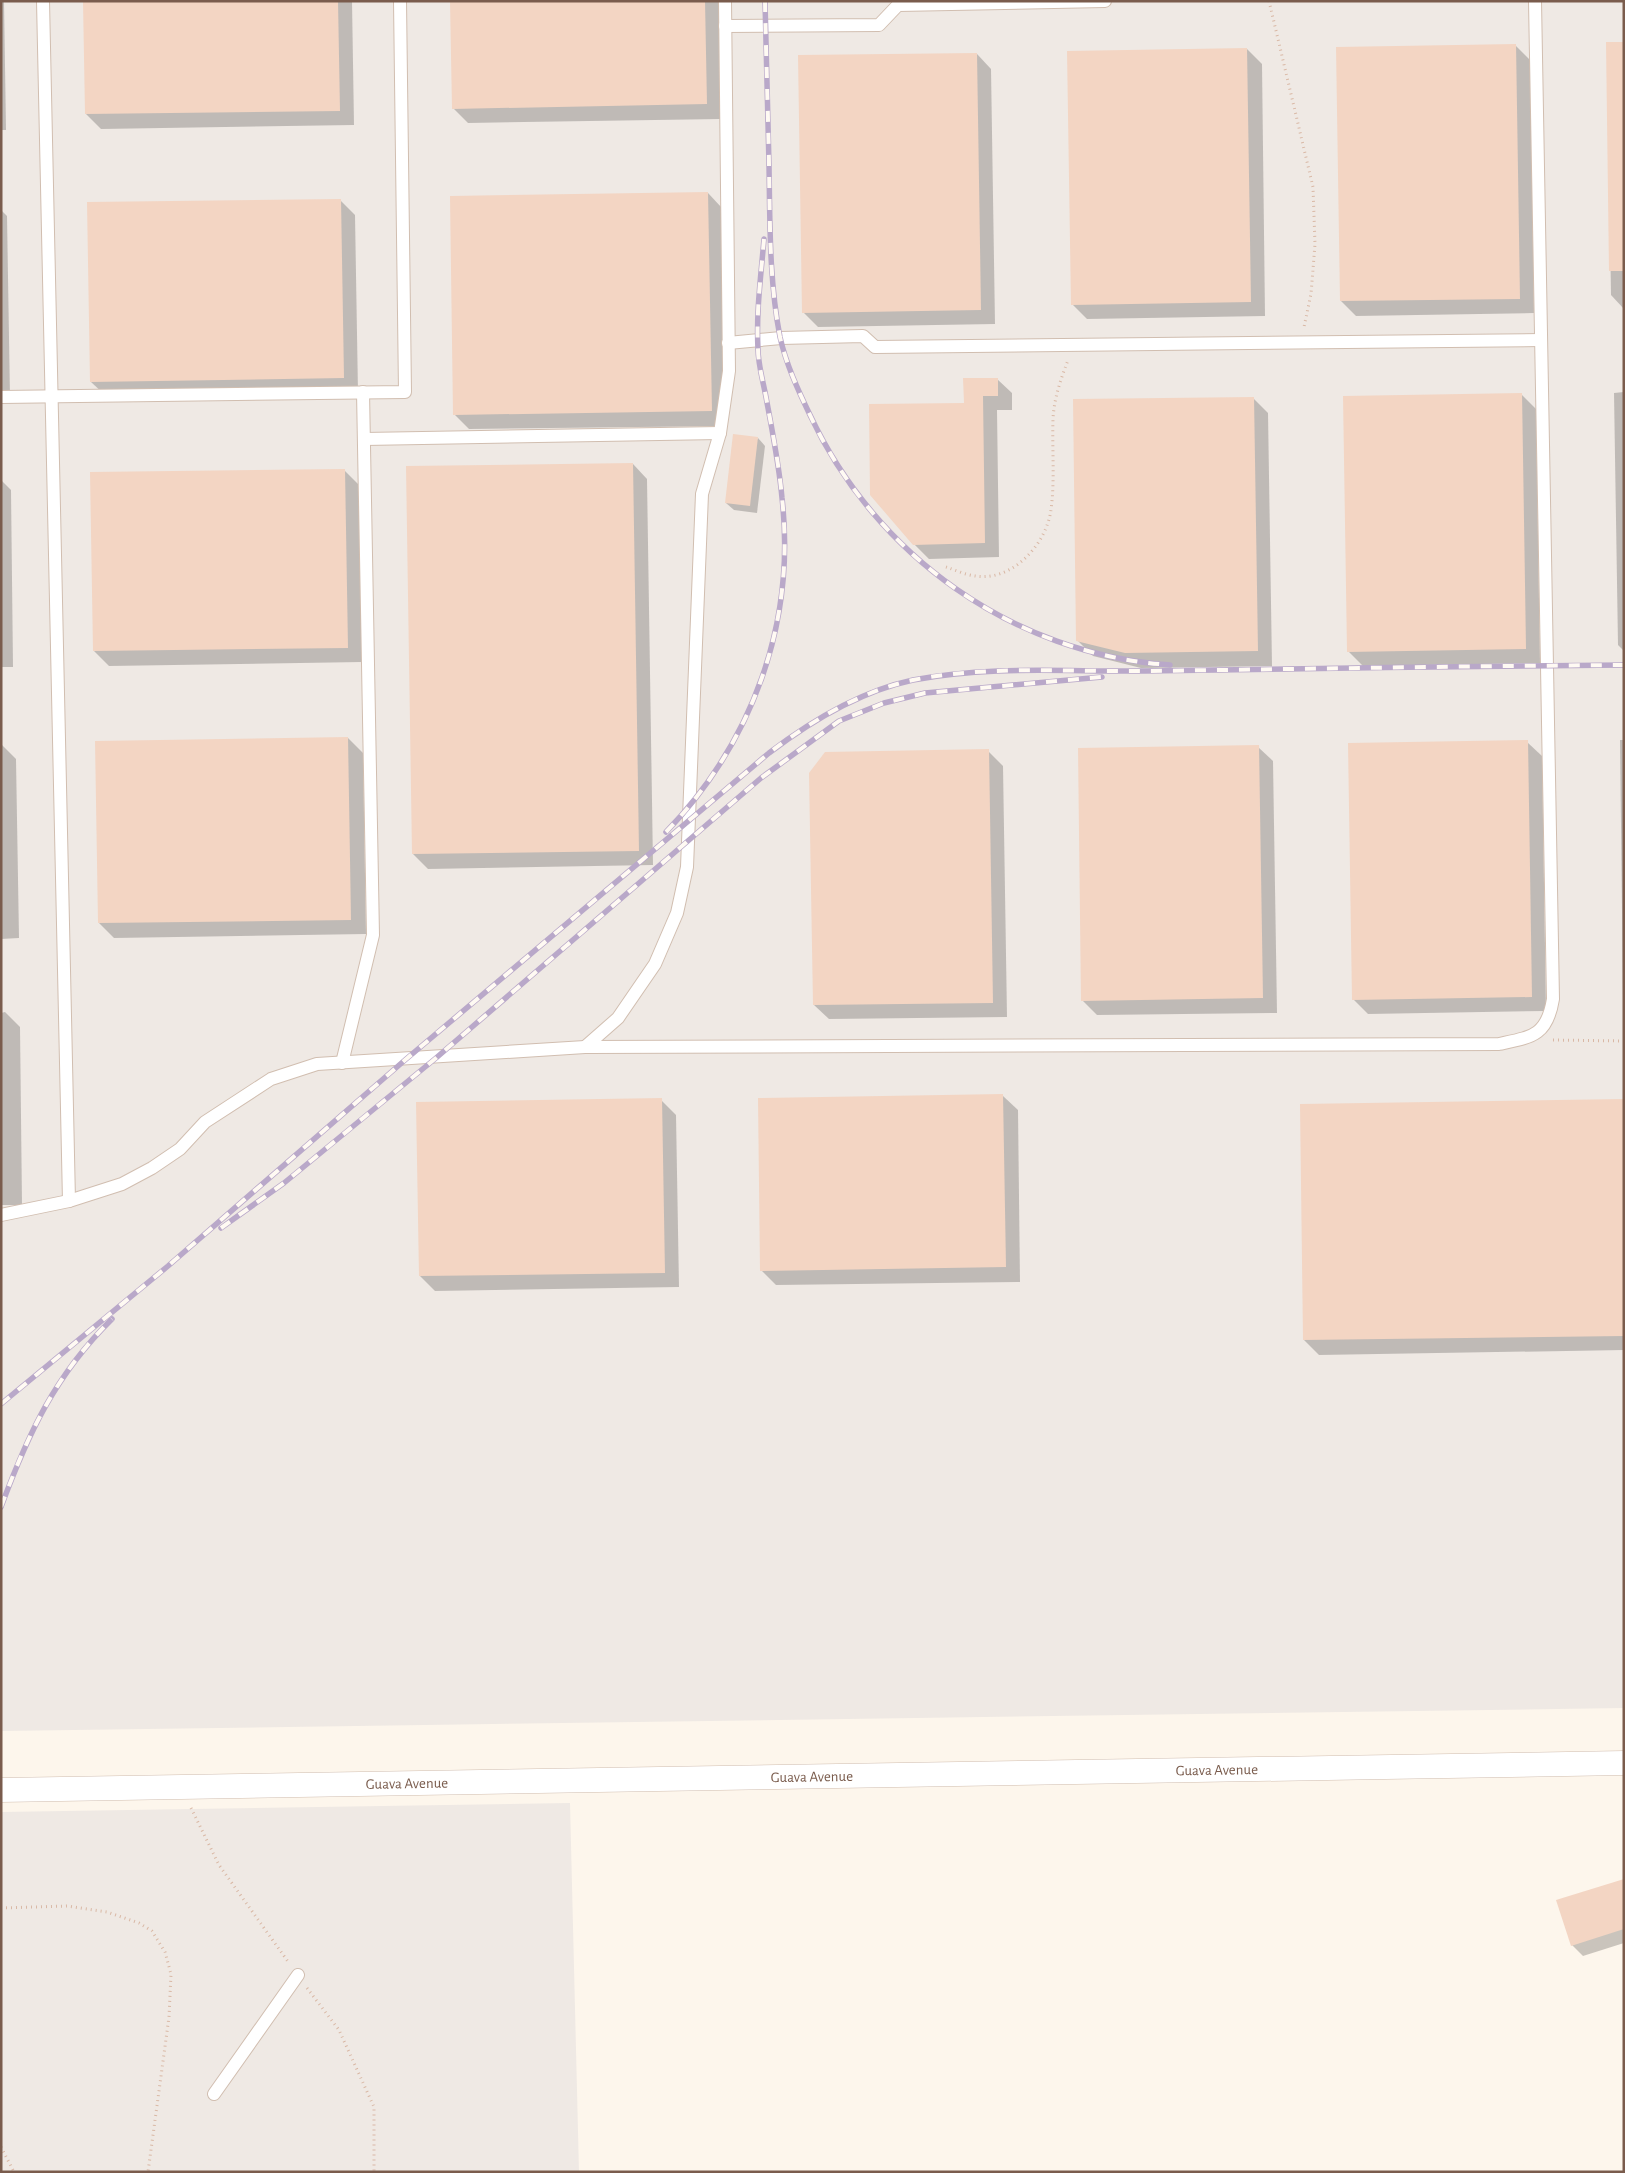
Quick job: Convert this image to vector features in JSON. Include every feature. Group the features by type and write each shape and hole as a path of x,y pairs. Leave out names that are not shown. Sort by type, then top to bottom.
{"street":[{"name":"Guava Avenue","path":"1,1790 1624,1763"}],"lane":[{"path":"43,1 69,1201"},
{"path":"1,397 405,392 400,1"},
{"path":"585,1047 618,1018 655,964 677,913 687,867 702,494 720,433 729,371 725,1"},
{"path":"725,26 880,26 898,5 1105,1"},
{"path":"1,1215 69,1201 122,1184 152,1168 180,1149 206,1122 270,1079 317,1064 585,1047 1499,1044 1522,1039 1540,1031 1550,1018 1553,999 1535,1"},
{"path":"728,343 781,338 863,336 875,347 1540,340"},
{"path":"342,1063 373,935 363,392"},
{"path":"364,440 720,433"},
{"path":"214,2094 298,1975"}],"path":[{"path":"1269,1 1313,187 1315,244 1311,294 1301,343"},
{"path":"946,567 976,577 998,574 1024,562 1039,542 1051,512 1053,418 1057,391 1073,345"},
{"path":"1522,1039 1624,1041"},
{"path":"1,1908 67,1906 107,1912 139,1922 152,1931 165,1952 171,1974 169,2016 148,2172"},
{"path":"1,2148 14,2172"}],"shaded area":[{"path":"1,1 1624,1 1624,1708 1,1731"},
{"path":"570,1803 579,2172 1,2172 1,1812"}],"building":[{"path":"83,1 338,1 340,111 85,114"},
{"path":"450,1 705,1 707,104 452,109"},
{"path":"1606,42 1624,42 1624,271 1609,271"},
{"path":"1516,44 1520,299 1340,301 1336,47"},
{"path":"1247,48 1251,302 1071,305 1067,51"},
{"path":"977,53 981,310 802,313 798,55"},
{"path":"708,192 712,411 453,415 450,196"},
{"path":"341,199 344,378 90,382 87,202"},
{"path":"963,378 998,378 998,396 983,396 985,543 913,545 870,495 869,404 964,403"},
{"path":"1522,393 1526,649 1347,652 1343,396"},
{"path":"1254,397 1258,651 1125,653 1076,641 1073,399"},
{"path":"733,434 758,437 750,506 725,503"},
{"path":"633,463 639,851 412,854 406,466"},
{"path":"345,469 348,648 93,651 90,472"},
{"path":"348,737 351,920 98,923 95,741"},
{"path":"1528,740 1532,997 1352,1000 1348,743"},
{"path":"1259,745 1263,998 1081,1001 1078,748"},
{"path":"989,749 993,1003 813,1005 809,773 825,752"},
{"path":"1003,1094 1006,1267 760,1271 758,1098"},
{"path":"662,1098 665,1273 419,1276 416,1102"},
{"path":"1624,1099 1624,1336 1303,1340 1300,1104"},
{"path":"1624,1879 1624,1929 1571,1946 1556,1900"}],"railway":[{"path":"765,1 771,251 776,316 780,337 793,377 810,415 838,466 872,512 912,553 956,589 1005,618 1057,641 1112,657 1170,665"},
{"path":"666,832 697,797 723,759 745,719 762,678 774,634 782,590 785,544 782,498 775,447 758,355 758,307 764,239"},
{"path":"1,1404 168,1266 405,1060 769,753 819,719 856,699 913,680 971,672 1624,665"},
{"path":"221,1228 284,1183 436,1058 761,778 839,721 884,703 925,693 1102,677"},
{"path":"1,1507 11,1480 45,1407 74,1362 112,1319"}]}
